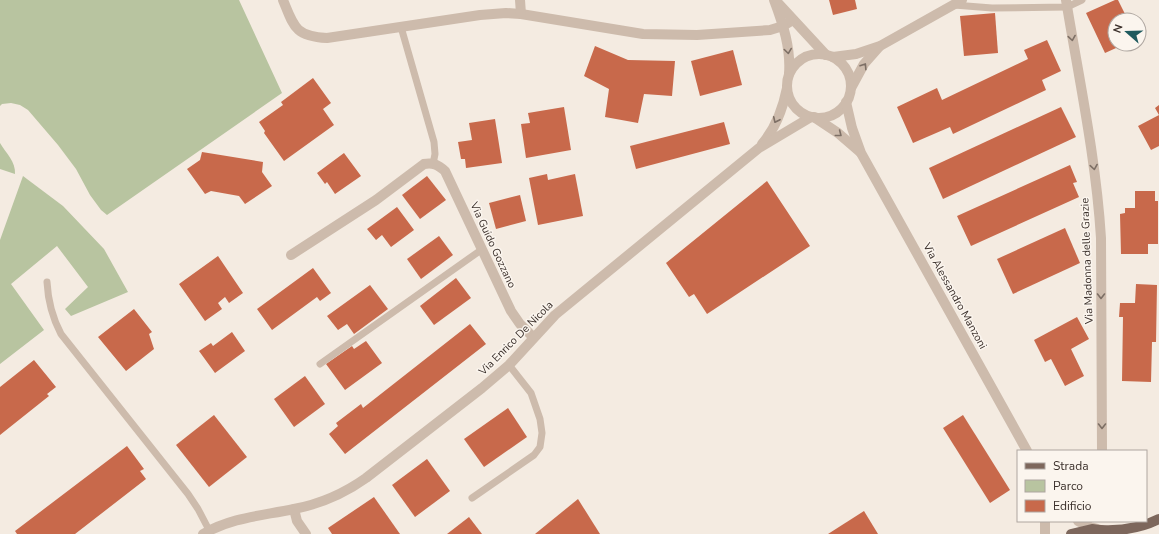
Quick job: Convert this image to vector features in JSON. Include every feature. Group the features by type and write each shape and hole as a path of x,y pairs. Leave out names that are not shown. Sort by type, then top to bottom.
{"main road":[{"path":"1071,534 1088,530 1100,525 1117,530 1132,528 1159,519"},
{"path":"1100,525 1118,534"}],"street":[{"path":"283,0 292,24 299,31 314,37 327,38 480,15 506,13 522,14 643,34 696,35 770,30 783,26 793,20"},
{"path":"520,0 522,14"},
{"path":"775,0 829,56 841,62 851,82 851,89"},
{"path":"775,0 789,53 787,88 789,96 794,106 813,117 831,115 840,110 846,102 864,64 880,46"},
{"path":"788,77 793,68 802,58 814,54 829,56 856,54 880,46 958,2"},
{"name":"Via Madonna delle Grazie","path":"1067,4 1099,203 1101,246 1102,450"},
{"name":"Via Enrico De Nicola","path":"206,532 236,520 294,509 327,499 362,481 482,388 508,365 533,337 563,308 759,148 767,139 777,120 784,102 787,88"},
{"name":"Via Alessandro Manzoni","path":"846,102 852,128 861,153 1026,450"},
{"name":"Via Enrico De Nicola","path":"759,148 813,117"},
{"name":"Via Alessandro Manzoni","path":"813,117 838,133 861,153"},
{"path":"291,255 376,200 424,164 433,164"},
{"name":"Via Guido Gozzano","path":"433,164 438,165 445,171 481,250 514,316 533,337"},
{"path":"294,509 298,521 306,534"},
{"path":"1045,522 1045,534"},
{"path":"1080,522 1090,527 1100,525"}],"lane":[{"path":"958,2 992,8 1067,4 1082,0"},
{"path":"401,27 434,142 435,154 433,164"},
{"path":"320,364 481,250"},
{"path":"47,282 49,305 61,334 188,494 198,509 206,532"},
{"path":"472,498 534,454 540,446 542,433 540,419 531,393 508,365"}],"green space":[{"path":"0,0 239,0 282,93 107,215 101,210 90,195 76,169 58,145 28,110 20,105 11,103 2,104 0,106"},
{"path":"0,143 14,166 15,174 0,169"},
{"path":"23,176 63,206 104,249 128,292 71,316 65,309 88,287 57,246 11,284 44,330 0,364 0,240"}],"building":[{"path":"829,0 855,0 857,9 833,15"},
{"path":"1118,0 1124,12 1107,12 1107,52 1105,53 1086,13"},
{"path":"995,13 998,53 964,56 960,16"},
{"path":"1047,40 1061,71 1042,80 1046,90 953,134 950,127 913,143 897,107 937,88 942,100 1028,59 1024,50"},
{"path":"595,46 628,60 675,61 672,96 644,94 638,123 605,117 609,89 584,76"},
{"path":"733,50 742,85 700,96 691,61"},
{"path":"313,78 331,103 323,109 334,125 284,161 264,133 265,131 259,122 283,105 281,102"},
{"path":"1159,105 1159,115 1155,108"},
{"path":"564,107 571,150 526,158 521,124 530,123 528,113"},
{"path":"1061,107 1076,137 943,199 929,168"},
{"path":"1159,115 1159,146 1151,150 1138,126"},
{"path":"495,119 502,163 466,168 465,159 461,159 458,142 472,140 469,123"},
{"path":"724,122 730,144 636,169 630,146"},
{"path":"202,152 263,162 262,172 272,186 245,204 239,196 211,191 205,194 187,169 200,160"},
{"path":"344,153 361,176 335,194 327,182 325,184 317,173"},
{"path":"1070,165 1077,182 1073,183 1079,197 971,246 957,216"},
{"path":"547,174 548,180 575,174 583,216 538,225 529,178"},
{"path":"427,176 446,200 420,219 402,195"},
{"path":"767,181 810,246 707,314 694,294 689,297 666,263"},
{"path":"1135,191 1155,191 1155,201 1158,201 1158,244 1148,244 1148,254 1121,254 1120,214 1125,213 1125,208 1135,208"},
{"path":"520,195 526,221 496,229 489,203"},
{"path":"397,207 414,230 391,247 382,235 376,240 367,229"},
{"path":"1065,228 1080,263 1013,294 997,259"},
{"path":"439,236 453,255 421,279 407,259"},
{"path":"218,256 243,293 229,303 225,297 218,303 222,309 205,321 179,284"},
{"path":"313,268 331,293 320,301 317,297 272,330 257,309"},
{"path":"456,278 471,298 434,325 420,306"},
{"path":"1136,284 1157,285 1156,342 1152,342 1151,382 1122,381 1123,317 1119,317 1120,303 1135,303"},
{"path":"370,285 388,309 354,334 347,324 338,330 327,316"},
{"path":"134,309 152,332 149,334 154,349 126,371 98,337"},
{"path":"1077,317 1089,339 1071,349 1084,376 1065,386 1051,359 1045,362 1034,340"},
{"path":"470,324 486,344 345,454 329,434 338,426 336,423 361,404 363,408"},
{"path":"232,332 245,351 215,373 199,351 211,343 213,346"},
{"path":"366,341 382,363 345,390 326,364 352,346 354,349"},
{"path":"34,360 56,387 47,394 49,396 0,435 0,387"},
{"path":"305,376 325,404 294,427 274,399"},
{"path":"508,408 527,437 484,467 464,439"},
{"path":"214,415 247,457 209,487 176,445"},
{"path":"963,415 1010,490 990,503 943,428"},
{"path":"127,446 144,469 140,471 146,479 75,534 17,534 15,531"},
{"path":"427,459 450,491 415,517 392,485"},
{"path":"374,497 400,534 332,534 328,528"},
{"path":"578,499 600,534 535,534"},
{"path":"864,511 878,534 828,534"},
{"path":"469,517 482,534 447,534"}]}
